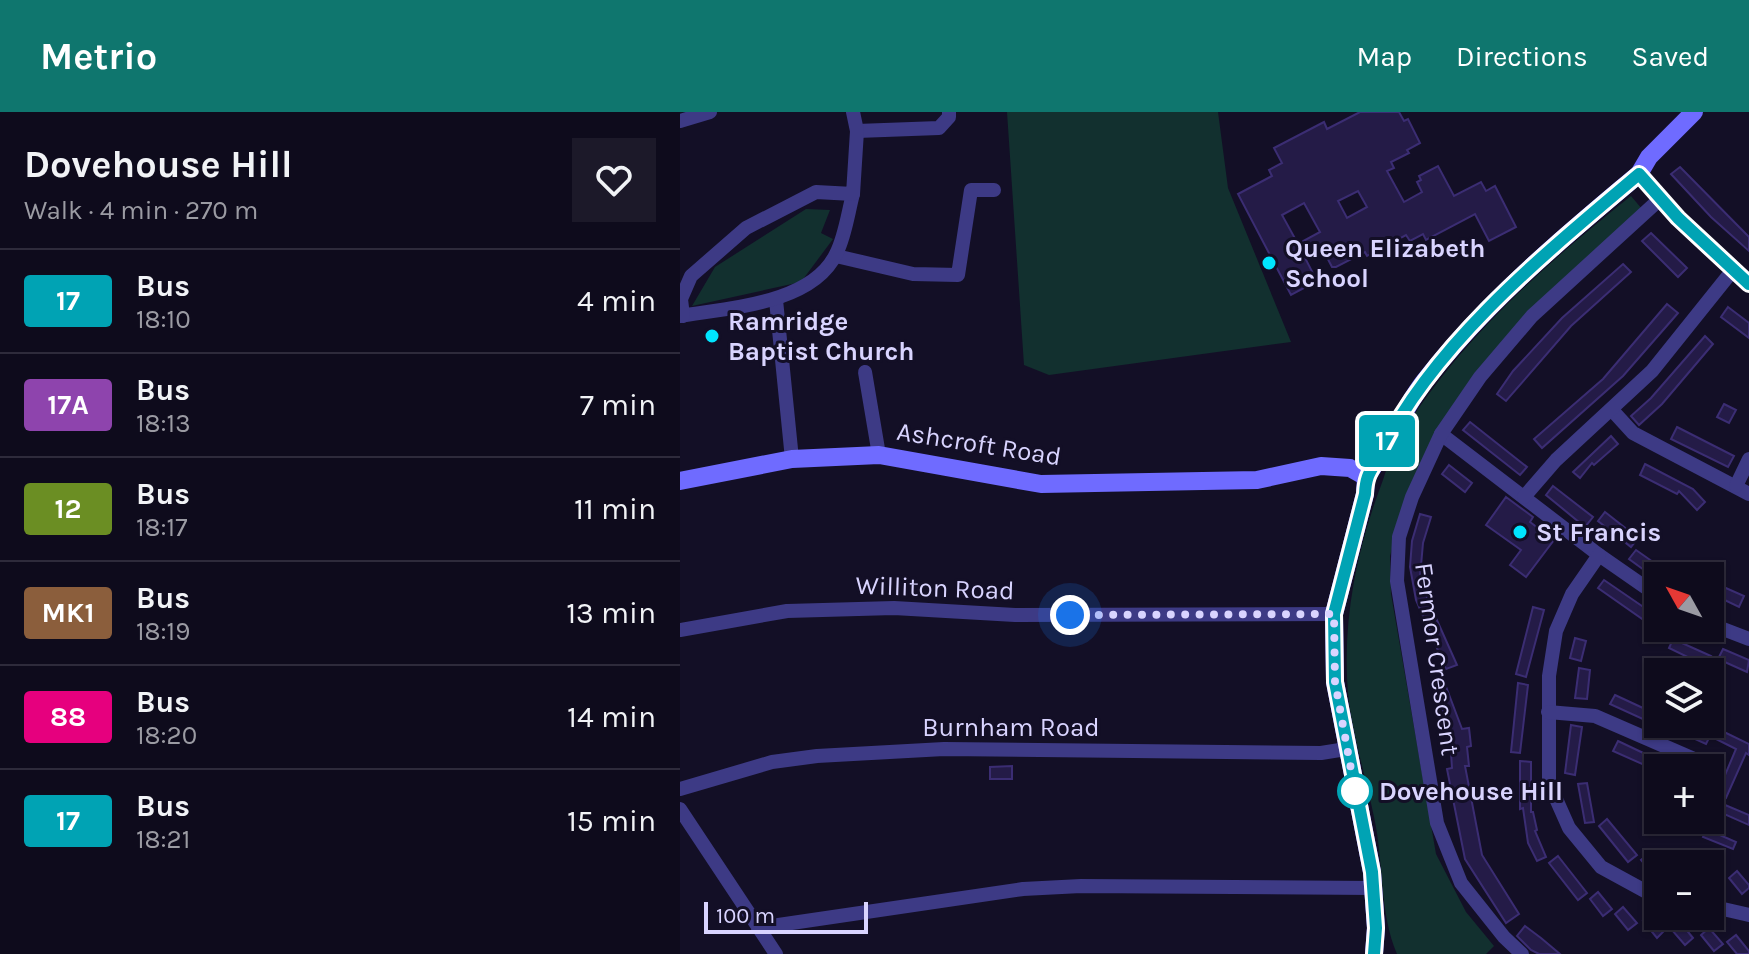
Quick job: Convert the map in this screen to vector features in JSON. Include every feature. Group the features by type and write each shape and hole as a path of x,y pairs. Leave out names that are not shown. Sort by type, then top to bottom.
{"street":[{"path":"680,121 710,112"},
{"path":"853,112 857,131 853,194 836,256 811,283 776,300 681,316 681,299 691,276 746,228 816,192 853,194"},
{"path":"857,131 939,128 949,117 949,112"},
{"path":"1374,954 1373,888 1335,682 1334,614 1365,494 1366,477 1423,384 1460,341 1542,256 1639,174 1649,157 1694,112"},
{"path":"1639,174 1660,199 1749,284"},
{"path":"836,256 913,274 958,275 971,190 994,190"},
{"name":"Fermor Crescent","path":"1522,954 1504,937 1461,883 1437,823 1397,581 1399,537 1418,482 1441,434 1480,377 1532,316 1660,199"},
{"path":"1524,497 1556,460 1652,371 1733,270"},
{"path":"776,300 792,459"},
{"path":"865,372 879,455"},
{"path":"1612,410 1633,433 1742,490 1749,459"},
{"path":"1441,434 1644,586"},
{"name":"Ashcroft Road","path":"680,481 792,459 879,455 1041,484 1257,480 1321,466 1350,468 1366,477"},
{"path":"1599,555 1572,594 1556,631 1549,676 1549,783 1569,828 1601,867 1644,890"},
{"name":"Williton Road","path":"680,630 787,611 894,608 1015,615 1334,614"},
{"path":"1724,629 1749,639"},
{"path":"1548,712 1595,716 1682,754"},
{"name":"Burnham Road","path":"680,789 772,762 817,756 944,749 1321,753 1346,749"},
{"path":"680,809 686,832 776,954"},
{"path":"758,928 1023,889 1081,886 1373,888"},
{"path":"1724,909 1749,915"}],"green space":[{"path":"1007,112 1218,112 1228,188 1291,342 1049,375 1024,365"},
{"path":"1631,196 1642,209 1528,313 1408,491 1390,556 1391,594 1436,854 1466,912 1494,946 1486,954 1397,954 1387,921 1377,834 1348,693 1350,611 1366,532 1398,440 1449,368 1536,277"},
{"path":"806,209 830,210 821,233 833,239 801,282 692,306 715,267"}],"building":[{"path":"1360,112 1399,112 1404,121 1408,119 1420,143 1391,162 1394,168 1387,171 1404,202 1422,192 1417,182 1421,180 1419,176 1438,166 1454,196 1481,182 1486,191 1495,186 1516,227 1489,241 1475,214 1426,240 1423,234 1410,241 1406,235 1367,256 1365,252 1336,267 1332,267 1321,246 1304,256 1317,281 1291,295 1238,194 1272,176 1269,170 1282,163 1274,148 1324,122 1327,129","holes":["1358,191 1367,207 1347,218 1338,201","1304,203 1320,232 1298,244 1282,215"]},
{"path":"1680,167 1749,237 1749,251 1711,217 1671,174"},
{"path":"1651,233 1687,268 1678,277 1642,241"},
{"path":"1623,264 1631,272 1571,326 1506,401 1497,394 1513,371 1562,318"},
{"path":"1667,304 1678,313 1623,376 1542,448 1534,439 1603,379"},
{"path":"1728,307 1749,323 1749,338 1721,317"},
{"path":"1705,336 1713,344 1662,404 1639,425 1631,416 1651,398"},
{"path":"1724,404 1736,410 1729,423 1717,417"},
{"path":"1470,422 1527,467 1520,475 1463,430"},
{"path":"1677,427 1734,456 1728,467 1671,439"},
{"path":"1611,436 1618,444 1594,465 1592,463 1580,478 1573,472"},
{"path":"1645,464 1693,489 1705,502 1697,510 1679,491 1677,494 1640,475"},
{"path":"1449,465 1472,483 1465,492 1442,474"},
{"path":"1553,486 1593,517 1585,527 1546,495"},
{"name":"St Francis","path":"1506,497 1533,517 1530,522 1554,540 1526,577 1510,565 1521,550 1486,525"},
{"path":"1605,512 1638,538 1631,547 1598,521"},
{"path":"1420,514 1431,517 1423,543 1420,577 1423,577 1427,598 1457,665 1446,669 1416,600 1410,567 1412,541"},
{"path":"1636,550 1654,562 1644,562 1644,570 1629,559"},
{"path":"1604,580 1644,607 1644,620 1598,588"},
{"path":"1724,587 1744,596 1739,607 1724,600"},
{"path":"1533,607 1544,610 1526,677 1516,674"},
{"path":"1575,638 1586,641 1581,661 1570,658"},
{"path":"1672,642 1680,642 1711,656 1690,658 1669,648"},
{"path":"1723,649 1749,660 1747,672 1724,662 1724,658 1718,658"},
{"path":"1579,668 1590,670 1587,699 1575,698"},
{"path":"1442,676 1462,729 1469,728 1469,766 1465,766 1482,855 1519,914 1506,923 1465,859 1447,769 1452,768 1449,723 1432,680"},
{"path":"1518,683 1528,685 1520,753 1511,752"},
{"path":"1615,695 1644,708 1644,720 1610,704"},
{"path":"1571,725 1582,727 1575,775 1565,773"},
{"path":"1724,732 1749,744 1749,755 1746,753 1726,798 1724,777 1736,749 1716,739 1724,738"},
{"path":"1693,738 1709,738 1706,744"},
{"path":"1618,741 1645,754 1644,765 1613,751"},
{"path":"1520,761 1531,762 1531,812 1546,857 1537,861 1528,843 1523,808 1520,809"},
{"path":"1012,766 1012,779 990,779 990,767"},
{"path":"1587,783 1594,822 1585,823 1578,784"},
{"path":"1724,805 1749,815 1749,825 1724,814"},
{"path":"1607,819 1637,855 1628,862 1599,826"},
{"path":"1704,834 1718,834 1736,842 1733,849 1703,837"},
{"path":"1558,856 1587,893 1578,900 1549,863"},
{"path":"1737,871 1749,885 1742,894 1729,878"},
{"path":"1598,892 1612,909 1603,916 1590,899"},
{"path":"1623,907 1637,923 1628,930 1615,914"},
{"path":"1525,926 1560,954 1539,954 1531,950 1517,936"},
{"path":"1650,930 1665,930 1657,938"},
{"path":"1672,930 1686,930 1693,938 1685,945"},
{"path":"1711,930 1723,944 1714,951 1701,935"},
{"path":"1736,935 1749,954 1737,954 1727,942"}],"bus line":[{"name":"17","path":"1374,954 1376,928 1372,872 1335,682 1334,614 1365,494 1366,477 1390,434 1423,384 1500,297 1542,256 1639,174 1678,218 1749,284"}],"place":[{"name":"Queen Elizabeth School","path":"1269,263"},
{"name":"Ramridge Baptist Church","path":"712,336"},
{"name":"St Francis","path":"1520,532"},
{"name":"Dovehouse Hill","path":"1355,791"}],"route":[{"path":"1070,615 1334,614 1335,682 1355,791"}]}
